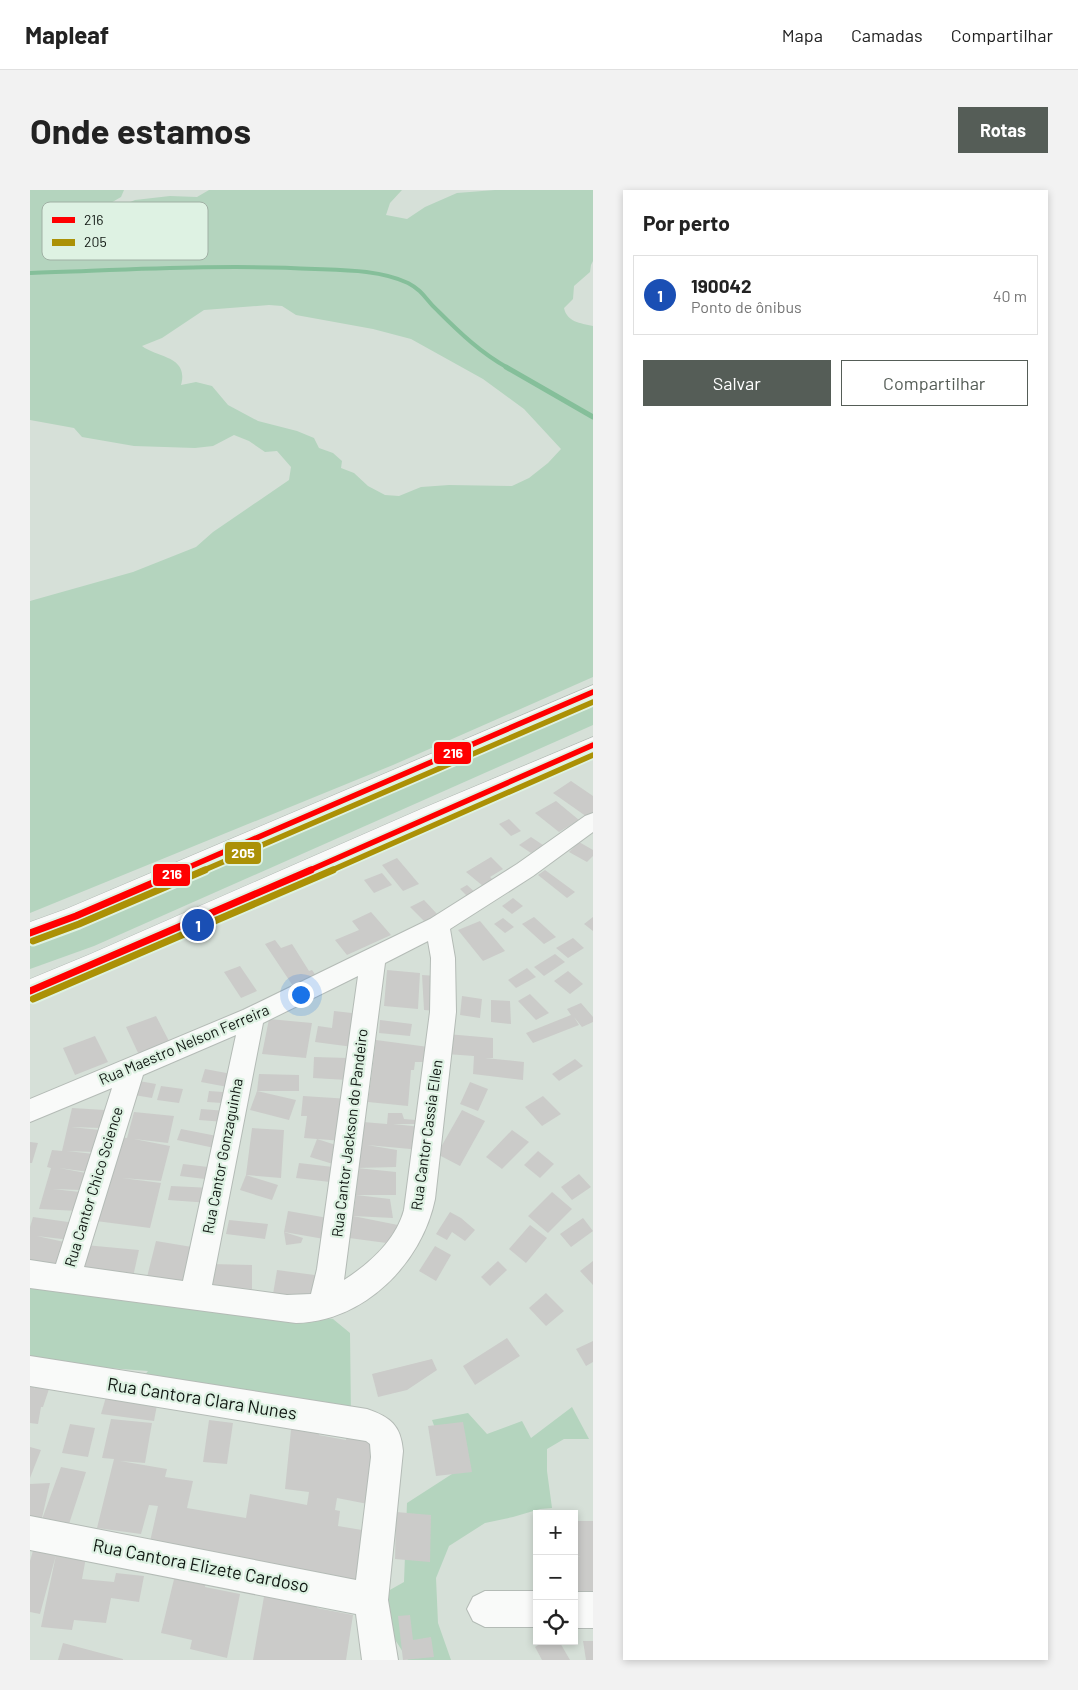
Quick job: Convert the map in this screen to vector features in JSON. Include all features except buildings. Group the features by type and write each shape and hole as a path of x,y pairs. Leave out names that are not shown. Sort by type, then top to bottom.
{"highway":[{"path":"30,933 76,916 593,692"},
{"path":"30,990 98,963 430,815 593,745"}],"street":[{"name":"Rua Maestro Nelson Ferreira","path":"30,1111 252,1016 373,958 438,924 525,870 593,822"},
{"name":"Rua Cantor Cassia Ellen","path":"30,1274 195,1295 266,1307 302,1309 324,1306 349,1294 400,1249 412,1228 418,1212 426,1166 443,1012 443,958 438,924"},
{"name":"Rua Cantor Jackson do Pandeiro","path":"324,1306 332,1270 373,958"},
{"name":"Rua Cantor Gonzaguinha","path":"195,1295 252,1016"},
{"name":"Rua Cantor Chico Science","path":"66,1278 132,1067"},
{"name":"Rua Cantora Clara Nunes","path":"30,1371 378,1429 385,1436 387,1447 384,1497 374,1562 371,1600"},
{"name":"Rua Cantora Elizete Cardoso","path":"30,1533 371,1600"},
{"path":"371,1600 380,1660"},
{"path":"484,1609 533,1609"},
{"path":"578,1610 593,1610"}],"green space":[{"path":"30,190 124,190 121,197 112,202 42,202 42,260 208,260 208,202 130,202 170,196 197,197 209,190 402,190 390,203 386,215 407,219 425,207 457,193 495,190 593,190 593,261 590,272 574,286 573,299 564,308 571,319 593,326 593,677 393,765 30,913 30,601 133,572 196,547 213,532 289,480 291,467 277,451 265,452 249,441 234,435 213,446 195,448 134,446 82,437 74,428 30,420","holes":["269,305 282,306 296,315 373,329 411,339 483,379 524,409 561,449 548,463 529,478 512,486 449,485 421,487 399,496 385,495 368,486 354,473 341,468 342,461 333,453 319,448 314,438 297,431 258,421 228,405 212,386 196,382 181,385 181,368 171,359 142,346 162,338 204,310"]},
{"path":"593,702 593,725 94,946 30,969 30,938"},
{"path":"30,1281 333,1319 350,1333 351,1417 131,1392 148,1371 30,1362"},
{"path":"572,1407 589,1439 564,1439 547,1449 547,1471 552,1508 533,1510 513,1517 485,1523 449,1546 436,1578 438,1623 451,1660 408,1660 380,1616 381,1595 404,1582 407,1503 452,1474 432,1420 468,1413 487,1434 522,1421 531,1438"}],"waterway":[{"path":"30,273 244,267 338,270 386,275 414,286 471,342 508,368"},
{"path":"506,367 593,417"}],"transit line":[{"name":"216","path":"30,933 76,916 593,692"},
{"name":"205","path":"33,941 79,924 593,702"},
{"name":"216","path":"30,991 593,745"},
{"name":"205","path":"33,999 174,940 593,755"}],"place":[{"name":"190042","path":"198,925"}]}
